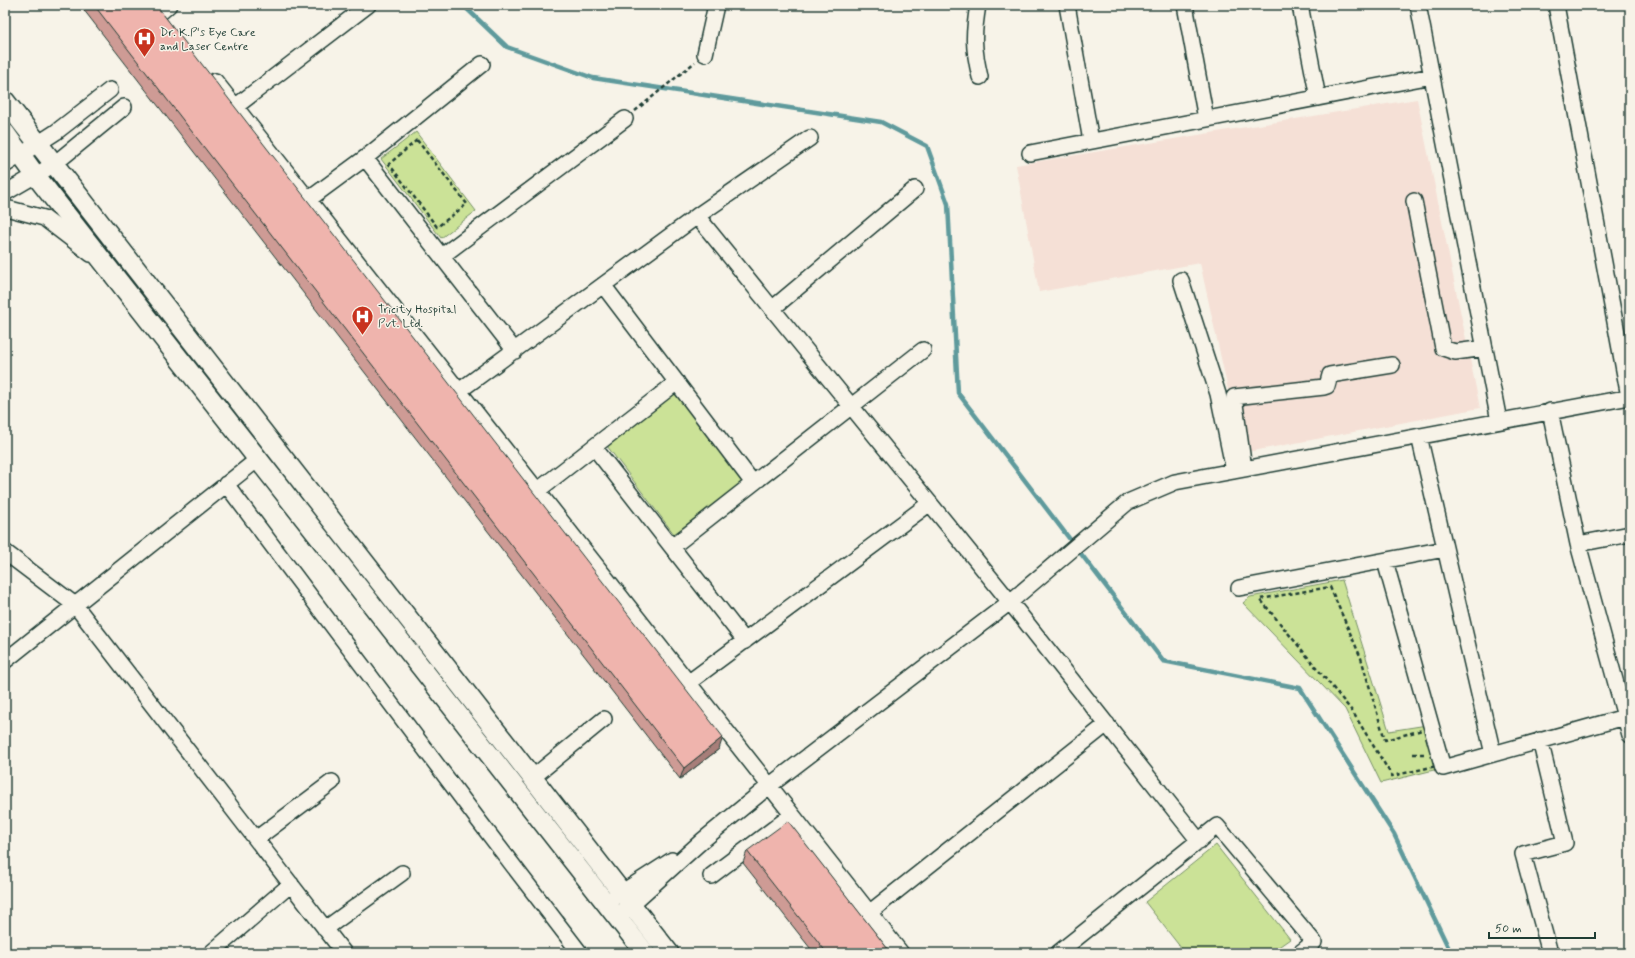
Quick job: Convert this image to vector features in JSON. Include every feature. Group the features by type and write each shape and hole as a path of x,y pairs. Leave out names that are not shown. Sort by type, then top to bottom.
{"main road":[{"path":"5,101 39,144 53,165 669,953"},
{"path":"5,133 22,154 36,176 645,953"}],"street":[{"path":"235,107 368,5"},
{"path":"705,54 716,5"},
{"path":"978,5 974,28 974,51 980,77"},
{"path":"1067,5 1091,141"},
{"path":"1185,5 1206,119"},
{"path":"1300,5 1318,98"},
{"path":"1418,5 1499,421"},
{"path":"611,910 703,840 769,786 1010,602 1055,562 1128,502 1175,482 1630,397 1556,5"},
{"path":"162,7 170,24"},
{"path":"308,200 365,158 482,64"},
{"path":"207,72 901,953"},
{"path":"1030,153 1432,76"},
{"path":"5,165 39,144 110,90"},
{"path":"5,192 36,176 53,165 124,107"},
{"path":"442,256 625,119"},
{"path":"459,391 697,216 810,138"},
{"path":"365,158 515,351"},
{"path":"772,309 915,189"},
{"path":"1414,201 1443,348 1455,352 1485,348"},
{"path":"5,209 44,218 108,266"},
{"path":"697,216 1010,602 1199,841"},
{"path":"1181,280 1218,394 1239,470"},
{"path":"603,285 753,483"},
{"path":"672,547 923,350"},
{"path":"1239,470 1234,397 1324,387 1327,386 1330,376 1392,365"},
{"path":"537,491 677,382"},
{"path":"1550,411 1578,544 1630,735"},
{"path":"1418,436 1493,754"},
{"path":"594,447 745,641"},
{"path":"5,661 258,459"},
{"path":"226,484 580,953"},
{"path":"688,683 930,503"},
{"path":"1578,544 1630,534"},
{"path":"1239,588 1445,549"},
{"path":"5,552 75,605 344,953"},
{"path":"1385,561 1442,768 1625,717"},
{"path":"532,778 604,719"},
{"path":"869,913 1107,724"},
{"path":"1540,740 1565,843 1523,854 1550,953"},
{"path":"256,839 332,782"},
{"path":"711,876 792,815"},
{"path":"1058,953 1217,826 1314,942 1300,953"},
{"path":"326,929 402,872"},
{"path":"211,953 291,884"}],"path":[{"path":"625,119 705,54"},
{"path":"417,140 466,204 437,227 388,164 417,140"},
{"path":"1330,587 1361,658 1385,740 1426,729 1436,766 1392,776 1352,711 1260,599 1330,587"}],"shaded area":[{"path":"1417,99 1480,408 1242,453 1200,263 1039,292 1016,165"}],"green space":[{"path":"416,132 476,211 441,238 381,159"},
{"path":"676,392 744,481 674,534 607,446"},
{"path":"1342,580 1389,731 1427,725 1438,769 1381,783 1345,709 1243,603 1250,597"},
{"path":"1216,845 1290,939 1270,953 1185,953 1145,902"}],"building":[{"path":"94,5 156,5 723,737 684,768"},
{"path":"788,821 891,953 827,953 747,851"}],"waterway":[{"path":"463,5 507,47 593,78 881,122 927,146 948,204 958,393 1163,661 1300,688 1394,834 1451,953"}],"place":[{"name":"Dr. K.P's Eye Care and Laser Centre","path":"145,58"},
{"name":"Tricity Hospital Pvt. Ltd.","path":"363,336"}]}
